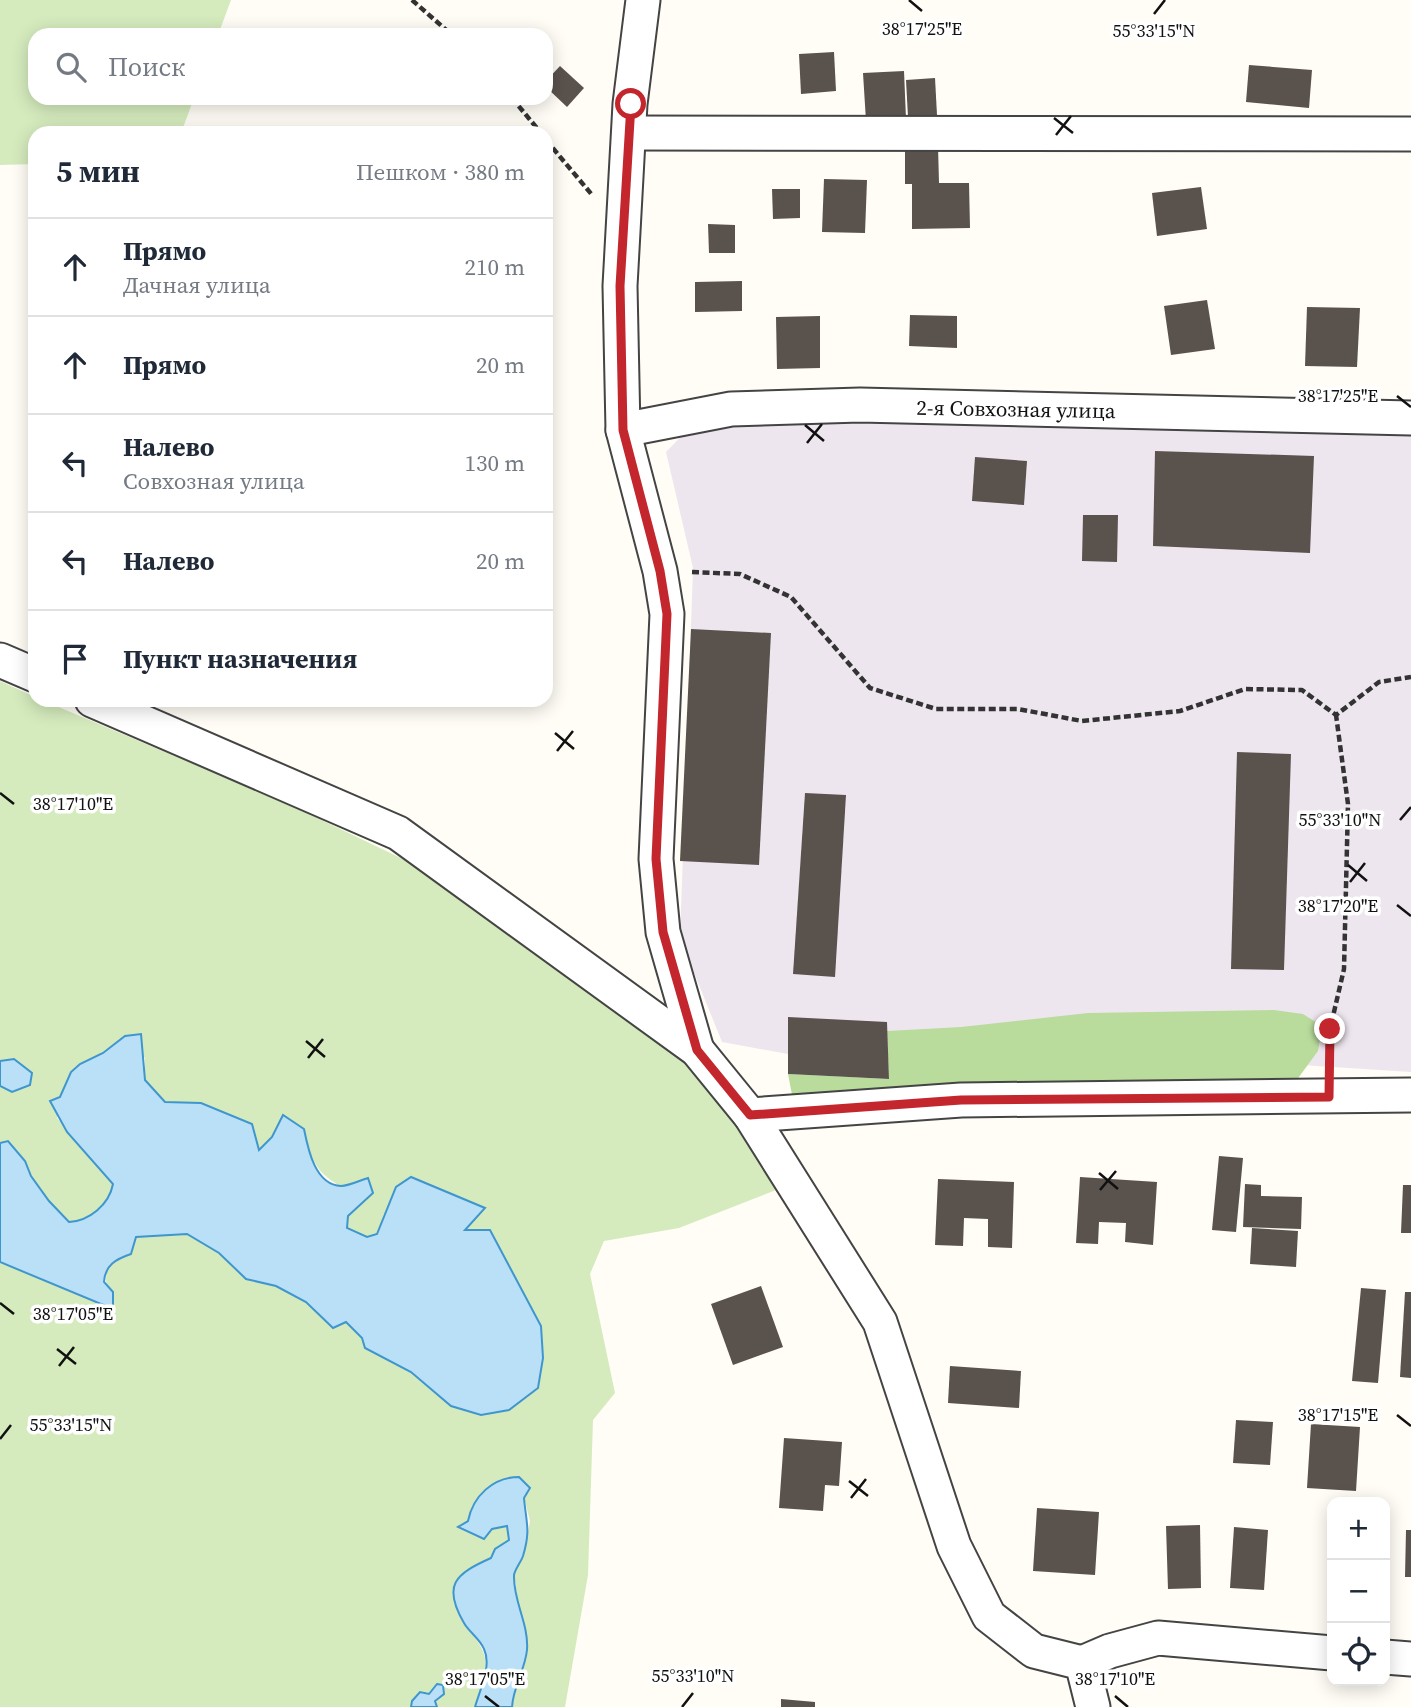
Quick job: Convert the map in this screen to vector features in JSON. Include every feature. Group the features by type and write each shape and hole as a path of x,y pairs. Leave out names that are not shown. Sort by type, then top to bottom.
{"street":[{"path":"643,0 629,133 620,286 623,430 660,571 667,614 656,859 663,932 697,1050"},
{"path":"629,133 1411,134"},
{"name":"2-я Совхозная улица","path":"623,430 731,409 860,405 1411,418"},
{"path":"0,660 28,672"},
{"path":"108,707 398,833 697,1050 750,1115 880,1322 954,1546 989,1616 1034,1651 1082,1663 1110,1651 1158,1638 1327,1653"},
{"path":"750,1115 961,1100 1411,1095"},
{"path":"1390,1657 1411,1659"},
{"path":"1082,1663 1093,1707"}],"path":[{"path":"412,0 444,28"},
{"path":"518,105 535,126"},
{"path":"553,147 624,231"},
{"path":"660,571 740,574 791,597 870,688 936,709 1018,709 1082,721 1180,710 1245,689 1302,690 1336,715 1348,804 1344,969 1330,1029 1329,1097"},
{"path":"1336,715 1378,682 1411,677"}],"shaded area":[{"path":"699,418 1411,431 1411,1072 1018,1047 848,1065 722,1042 680,938 693,568 666,452"}],"green space":[{"path":"0,0 231,0 221,28 28,28 28,105 191,105 184,126 28,126 28,164 0,165"},
{"path":"0,681 28,694 28,707 59,707 288,804 430,872 661,1036 738,1125 781,1188 679,1228 604,1241 590,1274 615,1393 593,1420 588,1575 565,1707 512,1707 512,1694 523,1671 526,1629 519,1611 514,1573 523,1558 530,1521 524,1498 471,1509 468,1521 492,1529 508,1526 509,1540 495,1549 491,1558 474,1566 464,1624 480,1646 486,1663 475,1707 437,1707 433,1691 412,1701 411,1707 0,1707 0,1262 113,1309 106,1284 108,1268 136,1237 187,1233 219,1253 246,1279 276,1286 306,1302 333,1328 346,1322 362,1338 365,1348 411,1372 451,1406 538,1388 543,1358 541,1326 471,1231 464,1230 485,1208 384,1214 377,1234 367,1237 347,1228 348,1216 362,1204 318,1168 304,1129 283,1116 272,1137 259,1151 201,1103 165,1102 145,1080 145,1058 125,1036 79,1068 66,1086 61,1100 57,1118 113,1184 103,1205 91,1215 69,1222 49,1201 31,1176 25,1161 8,1141 0,1143 0,1086 12,1092 14,1059 0,1061"},
{"path":"1274,1010 1303,1014 1322,1026 1318,1051 1296,1081 794,1105 788,1074 889,1079 887,1031 961,1027 1088,1013"}],"water":[{"path":"141,1034 145,1080 165,1102 201,1103 252,1124 259,1150 272,1137 283,1115 304,1129 314,1165 325,1179 341,1186 368,1178 373,1193 348,1216 347,1228 367,1237 377,1234 396,1187 411,1177 485,1208 465,1230 490,1230 541,1326 543,1358 538,1388 509,1410 481,1415 451,1406 411,1372 365,1348 362,1338 346,1322 333,1328 306,1302 276,1286 246,1279 219,1253 187,1234 136,1237 131,1254 112,1263 105,1276 104,1282 113,1292 113,1309 0,1262 0,1143 8,1141 25,1161 31,1176 49,1201 69,1222 91,1215 103,1205 113,1184 67,1132 50,1101 60,1097 71,1072 80,1064 103,1053 125,1036"},
{"path":"14,1059 32,1073 30,1085 12,1092 0,1086 0,1061"},
{"path":"519,1477 530,1488 524,1498 527,1539 514,1575 526,1631 526,1657 514,1692 512,1707 475,1707 484,1678 486,1656 482,1645 457,1610 453,1590 461,1576 491,1558 495,1549 509,1540 507,1526 492,1529 484,1539 458,1527 468,1521 479,1496 493,1484"},
{"path":"437,1684 443,1685 444,1694 435,1701 437,1707 411,1707 412,1701 420,1692 429,1694"}],"building":[{"path":"834,52 836,91 801,94 799,54"},
{"path":"1249,65 1312,70 1309,108 1246,102"},
{"path":"560,66 584,88 567,107 553,94 553,74"},
{"path":"904,71 906,119 866,121 863,73"},
{"path":"935,78 937,115 908,117 906,80"},
{"path":"938,146 939,183 969,183 970,228 912,229 912,184 905,184 905,147"},
{"path":"824,179 867,180 865,233 822,232"},
{"path":"1201,187 1207,229 1157,236 1152,193"},
{"path":"772,189 800,189 800,218 773,219"},
{"path":"708,224 735,225 735,253 709,253"},
{"path":"742,281 742,311 695,312 695,282"},
{"path":"1207,300 1215,349 1171,355 1164,306"},
{"path":"1307,307 1360,308 1357,367 1305,366"},
{"path":"910,315 957,316 957,348 909,346"},
{"path":"820,316 820,368 777,369 776,317"},
{"path":"1155,451 1314,456 1310,553 1153,546"},
{"path":"975,457 1027,461 1024,505 972,501"},
{"path":"1083,515 1118,515 1117,562 1082,561"},
{"path":"691,629 771,633 759,865 680,861"},
{"path":"1237,752 1291,754 1284,970 1231,969"},
{"path":"805,793 846,795 835,977 793,974"},
{"path":"788,1017 887,1022 889,1079 788,1074"},
{"path":"1219,1156 1243,1158 1236,1232 1212,1230"},
{"path":"1080,1177 1157,1182 1153,1245 1125,1242 1126,1223 1099,1222 1098,1244 1076,1243"},
{"path":"938,1179 1014,1182 1012,1248 988,1247 988,1219 964,1218 963,1246 935,1245"},
{"path":"1245,1184 1261,1185 1261,1196 1302,1197 1301,1229 1243,1227"},
{"path":"1403,1185 1411,1185 1411,1233 1401,1233"},
{"path":"1252,1228 1298,1231 1296,1267 1250,1264"},
{"path":"761,1286 783,1347 733,1365 711,1304"},
{"path":"1361,1288 1386,1290 1378,1383 1352,1381"},
{"path":"1405,1292 1411,1292 1411,1378 1400,1377"},
{"path":"950,1366 1021,1371 1019,1408 948,1403"},
{"path":"1236,1420 1273,1422 1270,1465 1233,1463"},
{"path":"1311,1424 1360,1427 1356,1491 1307,1488"},
{"path":"784,1438 842,1442 839,1486 825,1485 823,1511 779,1508"},
{"path":"1037,1508 1099,1512 1095,1575 1033,1571"},
{"path":"1200,1525 1201,1588 1168,1589 1166,1526"},
{"path":"1234,1527 1268,1530 1264,1590 1230,1588"},
{"path":"1406,1530 1411,1530 1411,1577 1405,1577"},
{"path":"781,1699 815,1702 815,1707 781,1707"}],"route":[{"path":"631,104 620,286 623,430 660,571 667,614 656,859 663,932 697,1050 750,1115 961,1100 1329,1097 1330,1029"}]}
